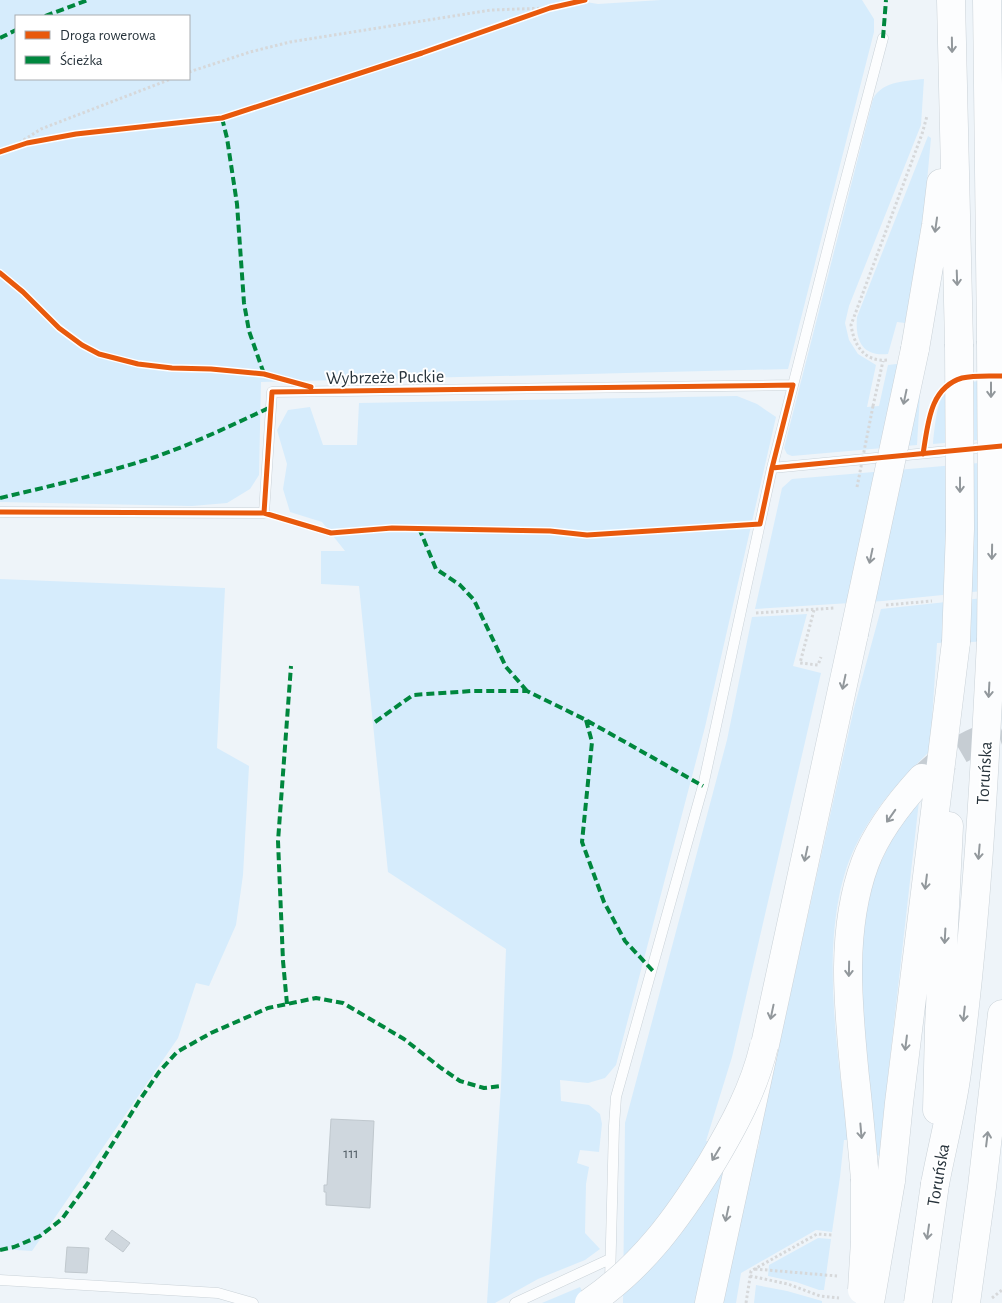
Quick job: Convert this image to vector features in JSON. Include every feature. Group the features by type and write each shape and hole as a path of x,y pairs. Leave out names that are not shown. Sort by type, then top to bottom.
{"main road":[{"path":"935,1184 937,1075 947,887 960,529 959,344 951,0"},
{"name":"Toruńska","path":"918,1303 935,1184 957,1073 971,946 983,800 991,641 992,537 987,0"},
{"path":"708,1303 854,634 904,354 936,225 952,89"},
{"path":"861,1303 865,1241 901,1084 956,642"},
{"path":"870,1303 878,1180 849,1012 848,968 851,916 860,879 874,843 896,808 922,778"},
{"path":"966,1303 982,1187 1002,1014"},
{"path":"589,1303 633,1269 678,1215 720,1149 741,1110 755,1077 764,1046"}],"lane":[{"path":"610,1303 616,1097 653,971 703,786 772,468 883,38"},
{"path":"989,154 1000,207"},
{"path":"990,304 1000,273"},
{"name":"Wybrzeże Puckie","path":"0,512 264,513 272,392 793,385"},
{"path":"772,468 1002,446"},
{"path":"515,1303 610,1259"},
{"path":"0,1280 218,1293 253,1303"}],"path":[{"path":"190,72 250,52 290,42 491,10 550,8"},
{"path":"11,148 41,129 168,80"},
{"path":"904,354 883,360 871,357 859,350 853,337 851,325 922,134"},
{"path":"873,406 883,360"},
{"path":"814,610 800,663 818,665 821,656"},
{"path":"746,1303 751,1271 753,1269 818,1234 832,1235"},
{"path":"753,1269 836,1276"}],"shaded area":[{"path":"0,0 574,0 598,4 661,0 862,0 874,19 874,32 788,369 261,382 259,475 250,489 227,503 192,506 0,502"},
{"path":"924,79 921,125 849,306 845,323 849,340 858,354 876,365 867,407 879,406 888,365 922,361 917,445 792,456 787,454 784,448 873,99 877,93 888,85 902,81"},
{"path":"928,136 931,138 923,225 905,323 897,322 888,354 872,353 866,350 859,340 857,317"},
{"path":"1002,379 1002,438 933,444 938,409 947,391 955,386 967,383"},
{"path":"737,396 757,404 776,417 705,727 616,1065 605,1078 588,1083 560,1080 561,1101 589,1105 600,1114 602,1124 599,1152 580,1150 577,1163 589,1167 586,1184 585,1233 600,1249 585,1260 538,1279 495,1303 487,1303 501,1086 506,949 388,872 359,586 321,584 321,551 345,551 322,522 290,512 283,489 287,464 277,430 288,410 310,407 323,445 357,445 359,403"},
{"path":"1002,461 1002,589 883,601 755,609 782,488 792,479"},
{"path":"0,579 225,588 217,748 249,766 243,875 236,925 209,986 196,983 178,1038 32,1251 0,1249"},
{"path":"1002,596 1002,641 937,643 930,751 898,784 870,820 855,847 843,880 836,915 833,991 839,1069 848,1140 844,1140 832,1232 816,1230 741,1273 736,1303 623,1303 625,1123 727,740 752,617 807,614 793,666 821,673 732,1057 706,1141 758,1149 763,1117 854,708 881,609"},
{"path":"919,801 879,1156 876,1154 859,975 864,914 876,872 896,831"},
{"path":"818,1238 831,1239 824,1290 768,1276 769,1265"},
{"path":"756,1285 787,1291 822,1301 822,1303 754,1303"},
{"path":"580,1287 588,1303 542,1303"}],"building":[{"path":"331,1119 374,1121 370,1208 326,1205 324,1185 327,1185"},
{"path":"112,1230 130,1243 123,1252 105,1239"},
{"path":"67,1247 89,1248 87,1273 65,1272"}],"tunnel":[{"path":"926,775 961,749 1002,731"}],"marked path":[{"path":"48,15 88,0"},
{"path":"883,38 886,0"},
{"path":"0,38 15,30"},
{"path":"222,118 237,204 244,303 249,331 264,374"},
{"path":"0,498 95,475 167,453 271,407"},
{"path":"419,528 436,569 460,585 474,600 506,667 527,691"},
{"path":"287,1004 283,961 278,841 291,666"},
{"path":"375,722 413,695 472,691 527,691 586,720 703,786"},
{"path":"586,720 592,742 582,842 604,902 625,941 653,971"},
{"path":"0,1250 14,1247 40,1236 62,1219 88,1183 139,1101 159,1072 177,1052 211,1033 268,1008 316,998 343,1003 404,1039 460,1081 484,1088 501,1086"}],"cycle path":[{"path":"0,152 27,143 76,134 222,118 422,53 550,8 585,0"},
{"path":"0,273 23,292 59,328 82,345 99,354 138,364 264,374 311,387"},
{"path":"923,454 932,409 936,399 943,390 951,383 962,378 1002,376"},
{"path":"0,512 264,513 331,533 392,528 550,531 587,535 760,524 793,385 272,392 264,513"},
{"path":"772,468 1002,446"}]}
